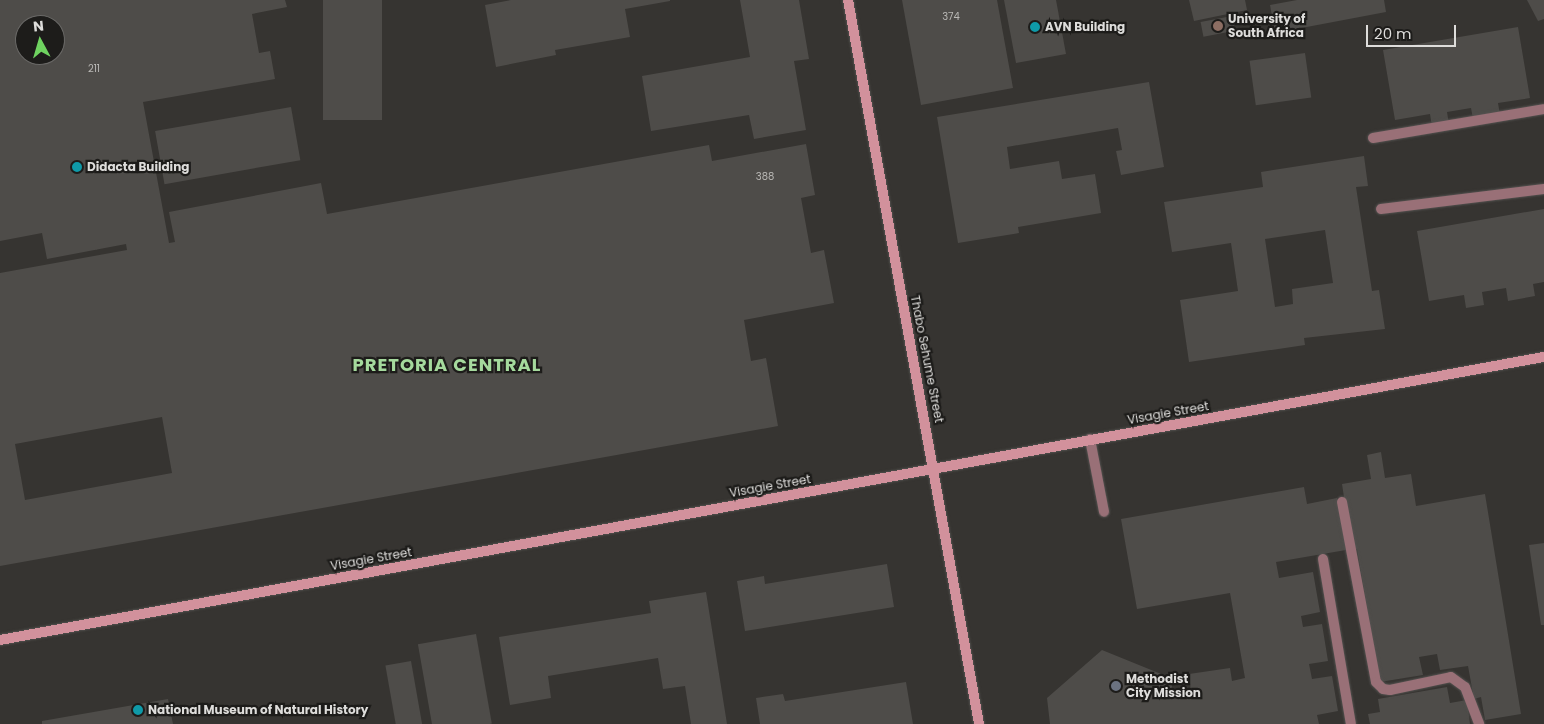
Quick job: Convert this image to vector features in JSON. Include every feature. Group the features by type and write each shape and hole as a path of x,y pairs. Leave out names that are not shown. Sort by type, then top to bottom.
{"street":[{"name":"Thabo Sehume Street","path":"848,0 935,468 979,724"},
{"name":"Visagie Street","path":"0,640 1544,357"}],"lane":[{"path":"1373,138 1544,109"},
{"path":"1381,209 1544,189"},
{"path":"1090,440 1104,512"},
{"path":"1342,502 1376,682 1383,689 1390,690 1452,677 1465,688 1479,724"},
{"path":"1323,559 1352,724"}],"building":[{"path":"0,0 285,0 287,7 252,14 259,53 270,51 275,79 143,102 169,243 175,242 169,212 321,183 327,214 709,145 712,161 806,144 815,195 801,198 811,253 824,250 834,303 744,320 751,361 766,358 778,426 0,566 0,273 127,250 126,244 47,259 42,233 0,241","holes":["162,417 172,473 25,500 15,444"]},
{"path":"323,0 382,0 382,120 323,120"},
{"path":"511,0 670,1 625,9 630,37 555,50 556,55 496,67 485,5"},
{"path":"740,0 799,0 809,59 794,61 806,130 754,139 749,115 651,131 642,76 750,57"},
{"path":"902,0 997,0 1013,88 921,105"},
{"name":"AVN Building","path":"1004,0 1056,0 1066,54 1016,63"},
{"path":"1189,0 1245,0 1247,10 1194,21"},
{"path":"1297,0 1384,0 1386,12 1275,33 1270,5"},
{"path":"1527,0 1544,0 1544,19 1538,21"},
{"path":"1232,16 1235,31 1203,37 1201,22"},
{"path":"1518,27 1530,98 1498,103 1500,115 1473,119 1471,108 1447,112 1449,124 1432,127 1430,114 1395,120 1383,50"},
{"path":"1305,53 1311,98 1256,105 1250,61"},
{"path":"1149,82 1164,167 1121,175 1116,151 1122,150 1118,128 1007,147 1010,169 1059,161 1062,179 1095,174 1101,213 1018,227 1019,233 958,243 937,117"},
{"path":"291,107 300,160 164,184 155,131"},
{"path":"1364,156 1368,186 1356,187 1372,291 1379,290 1385,329 1304,338 1305,345 1189,362 1180,300 1238,291 1231,243 1172,252 1164,202 1263,187 1261,172","holes":["1325,230 1333,283 1292,289 1293,304 1275,307 1265,239"]},
{"path":"1544,209 1544,282 1533,284 1535,296 1508,301 1506,288 1482,292 1484,305 1466,308 1464,295 1429,301 1417,231"},
{"path":"1381,452 1385,478 1411,474 1416,506 1485,494 1521,714 1485,720 1481,697 1474,699 1468,666 1440,670 1437,654 1419,657 1423,675 1380,682 1357,549 1352,550 1342,484 1371,479 1367,455"},
{"path":"1304,487 1307,504 1337,498 1346,550 1276,562 1279,578 1313,572 1320,612 1301,616 1303,627 1322,624 1328,661 1309,664 1312,679 1332,676 1338,711 1317,715 1319,724 1050,724 1047,698 1102,650 1171,678 1173,695 1191,692 1189,674 1230,668 1232,681 1245,678 1230,593 1137,609 1121,519"},
{"path":"1544,543 1544,625 1541,625 1529,545"},
{"path":"887,564 894,607 745,631 737,581 764,576 765,584"},
{"path":"706,592 727,724 691,724 685,686 663,689 658,658 548,676 551,698 510,705 499,637 651,613 649,601"},
{"path":"476,634 492,724 432,724 418,644"},
{"path":"411,661 422,724 396,724 385,666"},
{"path":"906,682 913,724 760,724 756,698 783,694 785,701"},
{"path":"1447,687 1450,703 1467,700 1470,724 1370,724 1368,714 1380,712 1378,699"},
{"name":"National Museum of Natural History","path":"168,699 173,724 42,724 42,721"}],"place":[{"name":"University of South Africa","path":"1218,26"},
{"name":"AVN Building","path":"1035,27"},
{"name":"Didacta Building","path":"77,167"},
{"name":"Methodist City Mission","path":"1116,686"},
{"name":"National Museum of Natural History","path":"138,710"}],"district":[{"name":"PRETORIA CENTRAL","path":"447,365"}]}
